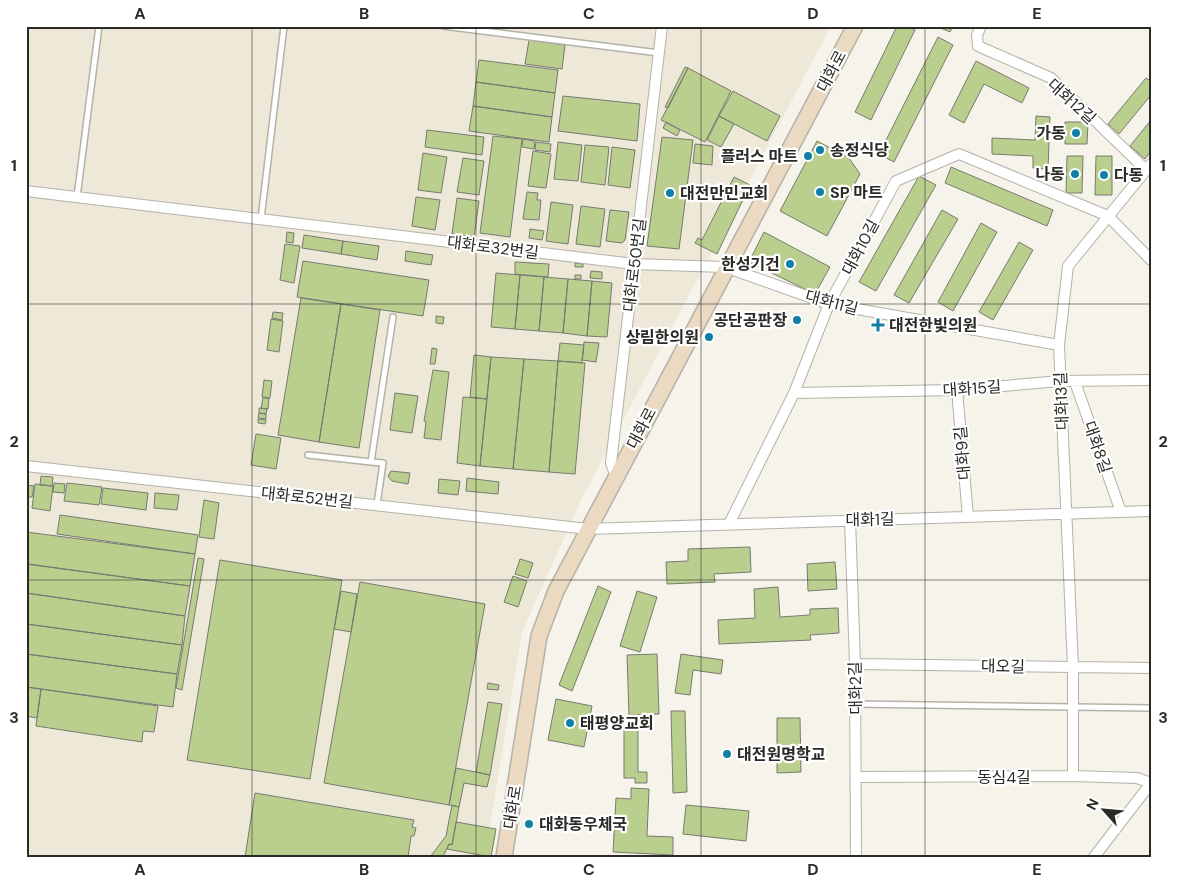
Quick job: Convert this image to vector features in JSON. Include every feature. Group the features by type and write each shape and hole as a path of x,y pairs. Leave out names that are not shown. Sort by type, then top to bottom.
{"main road":[{"name":"대화로","path":"504,857 539,636 556,591 725,268 855,26"}],"street":[{"name":"대화로50번길","path":"616,477 611,463 662,26"},
{"name":"대화12길","path":"981,26 977,35 978,46 1051,78 1148,167"},
{"name":"대화10길","path":"729,524 794,393 829,304 896,181 959,154 1108,216 1151,260"},
{"name":"대화13길","path":"1073,776 1073,667 1059,344 1068,266 1148,167"},
{"name":"대화로32번길","path":"26,191 634,264 725,268"},
{"name":"대화11길","path":"725,268 829,304 1059,344"},
{"name":"대화15길","path":"794,393 957,390 1060,381 1151,380"},
{"name":"대화8길","path":"1075,382 1121,512"},
{"name":"대화9길","path":"957,390 968,517"},
{"name":"대화로52번길","path":"26,466 588,529"},
{"name":"대화1길","path":"588,529 850,519 1151,511"},
{"name":"대화2길","path":"850,519 855,664 856,857"},
{"name":"대오길","path":"855,664 1151,668"},
{"name":"동심4길","path":"856,777 1073,776 1137,778 1151,783"},
{"path":"1094,857 1151,783"}],"lane":[{"path":"78,196 100,26"},
{"path":"261,218 284,26"},
{"path":"443,26 659,53"},
{"path":"372,462 393,317"},
{"path":"308,455 383,463 377,504"},
{"path":"855,704 1151,708"}],"shaded area":[{"path":"26,26 831,26 581,500 522,632 485,857 26,857"}],"building":[{"path":"897,26 907,26 915,30 871,120 855,112"},
{"path":"936,26 953,26 950,32"},
{"path":"938,37 953,45 894,162 879,154"},
{"path":"529,40 565,45 562,69 525,64"},
{"path":"479,60 558,70 555,93 476,82"},
{"path":"976,61 1029,88 1022,103 984,84 964,123 949,115"},
{"path":"685,67 688,68 668,108 665,107"},
{"path":"688,68 731,91 705,142 661,120"},
{"path":"1146,78 1151,81 1151,95 1119,134 1108,124"},
{"path":"476,82 555,93 552,117 473,106"},
{"path":"733,91 780,116 767,141 719,116"},
{"path":"563,96 640,104 637,141 558,131"},
{"path":"473,106 552,117 549,142 469,131"},
{"path":"719,116 734,124 721,147 707,140"},
{"path":"1036,116 1050,117 1048,169 1033,168 1033,156 992,154 992,138 1035,140"},
{"path":"1151,120 1151,151 1145,159 1130,146"},
{"path":"666,122 680,130 677,136 663,128"},
{"name":"가동","path":"1065,122 1088,122 1087,144 1065,144"},
{"path":"427,130 484,137 482,155 425,147"},
{"path":"493,136 522,139 510,237 480,233"},
{"name":"대전만민교회","path":"662,137 693,140 679,249 647,246"},
{"path":"523,139 535,141 534,149 522,147"},
{"name":"SP 마트","path":"817,141 849,158 860,174 827,236 780,211"},
{"path":"536,142 551,144 550,152 535,150"},
{"path":"558,142 582,145 578,181 554,179"},
{"path":"695,144 713,146 712,165 693,163"},
{"path":"585,145 609,147 605,185 581,182"},
{"path":"612,147 635,150 630,188 608,185"},
{"path":"533,151 551,154 546,188 528,186"},
{"path":"423,153 447,157 441,193 418,190"},
{"name":"나동","path":"1067,156 1083,156 1082,193 1066,193"},
{"name":"다동","path":"1096,156 1112,156 1112,195 1095,195"},
{"path":"463,158 484,161 479,195 457,192"},
{"path":"951,167 1053,210 1047,226 945,183"},
{"path":"919,176 936,185 876,291 859,282"},
{"path":"734,177 750,185 717,254 695,243 698,238 702,240"},
{"path":"527,192 538,193 537,200 541,200 539,220 523,219"},
{"path":"416,197 440,200 435,230 412,226"},
{"path":"457,198 479,201 474,237 452,234"},
{"path":"551,202 573,205 568,244 546,241"},
{"path":"581,206 605,209 600,247 576,244"},
{"path":"610,210 629,212 625,240 622,243 606,241"},
{"path":"942,210 958,219 909,303 894,295"},
{"path":"981,223 997,232 953,311 938,302"},
{"path":"530,229 544,231 542,240 529,238"},
{"path":"287,232 294,233 293,243 286,242"},
{"name":"한성기건","path":"764,232 830,267 815,294 749,262"},
{"path":"304,235 343,241 341,254 302,248"},
{"path":"343,241 379,246 377,260 341,254"},
{"path":"1019,242 1033,250 993,320 979,312"},
{"path":"285,244 300,246 294,283 280,280"},
{"path":"406,251 433,255 431,265 405,261"},
{"path":"303,261 429,280 423,316 297,297"},
{"path":"515,262 549,264 548,277 515,274"},
{"path":"575,263 583,264 583,267 575,267"},
{"path":"591,271 602,272 602,279 590,278"},
{"path":"496,273 520,275 515,329 491,327"},
{"path":"520,275 544,277 539,331 515,329"},
{"path":"575,275 581,275 581,279 575,279"},
{"path":"544,277 568,279 563,333 539,331"},
{"path":"568,279 592,281 587,336 563,333"},
{"path":"592,281 612,283 607,337 587,336"},
{"path":"301,298 341,304 319,442 278,435"},
{"path":"341,304 380,310 359,448 319,442"},
{"path":"273,312 283,313 282,320 272,318"},
{"path":"436,316 444,317 443,324 436,323"},
{"path":"271,319 283,321 279,352 267,350"},
{"path":"584,342 599,343 596,362 582,360"},
{"path":"560,343 584,345 582,363 558,361"},
{"path":"432,348 437,349 435,364 430,364"},
{"path":"474,355 491,357 487,399 470,397"},
{"path":"491,357 524,359 513,469 480,466"},
{"path":"524,359 558,361 549,472 513,469"},
{"path":"558,361 585,363 575,474 549,472"},
{"path":"433,370 449,372 441,440 424,438 426,422 424,421"},
{"path":"264,380 272,381 270,398 262,397"},
{"path":"395,393 418,396 412,433 390,430"},
{"path":"463,397 487,399 480,466 457,463"},
{"path":"263,398 269,398 268,409 261,408"},
{"path":"259,408 267,409 266,414 259,413"},
{"path":"259,413 266,414 266,419 258,418"},
{"path":"258,419 266,420 265,424 258,423"},
{"path":"256,434 281,438 276,469 251,465"},
{"path":"391,471 410,473 408,484 392,481 388,476"},
{"path":"41,476 53,477 52,486 40,485"},
{"path":"467,478 499,482 498,494 466,491"},
{"path":"439,479 460,481 458,495 438,493"},
{"path":"54,483 65,484 64,493 53,492"},
{"path":"67,483 102,487 99,505 64,501"},
{"path":"35,484 53,486 50,511 32,508"},
{"path":"26,485 34,486 32,497 28,497 27,501"},
{"path":"103,488 148,493 146,510 101,504"},
{"path":"155,493 179,495 177,510 154,508"},
{"path":"204,500 219,503 214,539 199,537"},
{"path":"60,515 198,535 195,554 57,534"},
{"path":"26,532 195,554 190,586 26,564"},
{"path":"750,547 751,572 714,574 715,582 667,584 666,562 688,561 688,549"},
{"path":"198,558 204,559 182,690 176,688"},
{"path":"520,559 533,563 528,578 515,574"},
{"path":"220,560 342,580 310,779 187,760"},
{"path":"835,562 837,589 808,591 807,564"},
{"path":"28,564 190,586 185,616 26,593"},
{"path":"513,576 527,581 518,607 504,602"},
{"path":"360,582 485,604 449,805 324,783"},
{"path":"598,586 611,592 572,691 559,685"},
{"path":"778,587 780,617 810,615 810,609 838,608 839,633 810,635 811,640 719,644 718,620 755,618 754,589"},
{"path":"341,591 357,594 351,632 334,629"},
{"path":"637,591 657,597 640,652 620,646"},
{"path":"26,593 185,616 182,645 26,624"},
{"path":"26,624 182,645 177,674 26,654"},
{"path":"26,654 177,674 173,707 26,687"},
{"path":"657,654 659,714 629,715 627,655"},
{"path":"681,654 723,660 721,674 693,670 690,695 675,693"},
{"path":"488,683 499,685 498,690 487,689"},
{"path":"26,687 41,689 37,718 26,716"},
{"path":"41,689 158,706 154,732 143,731 142,742 36,726"},
{"name":"태평양교회","path":"556,699 592,706 584,747 548,740"},
{"path":"488,702 502,704 490,775 476,772"},
{"path":"671,711 685,711 687,792 673,793"},
{"path":"777,718 800,718 801,772 777,773"},
{"path":"638,726 638,772 647,772 647,783 635,783 635,778 624,778 624,727"},
{"path":"456,768 490,775 487,787 464,783 459,807 449,805"},
{"path":"631,788 649,789 647,836 673,837 673,855 613,852 616,798 631,799"},
{"path":"255,793 414,820 412,827 416,828 414,836 411,836 408,857 245,857"},
{"path":"452,805 459,807 452,845 449,844 443,857 430,857 446,836"},
{"path":"686,805 749,811 746,841 683,834"},
{"path":"456,822 496,829 491,857 447,849 449,844 452,845"}],"place":[{"name":"가동","path":"1076,133"},
{"name":"송정식당","path":"820,150"},
{"name":"플러스 마트","path":"808,156"},
{"name":"나동","path":"1075,174"},
{"name":"다동","path":"1104,175"},
{"name":"SP 마트","path":"820,192"},
{"name":"대전만민교회","path":"670,193"},
{"name":"한성기건","path":"790,264"},
{"name":"공단공판장","path":"797,320"},
{"name":"대전한빛의원","path":"878,325"},
{"name":"상림한의원","path":"709,337"},
{"name":"태평양교회","path":"570,723"},
{"name":"대전원명학교","path":"727,754"},
{"name":"대화동우체국","path":"529,824"}]}
